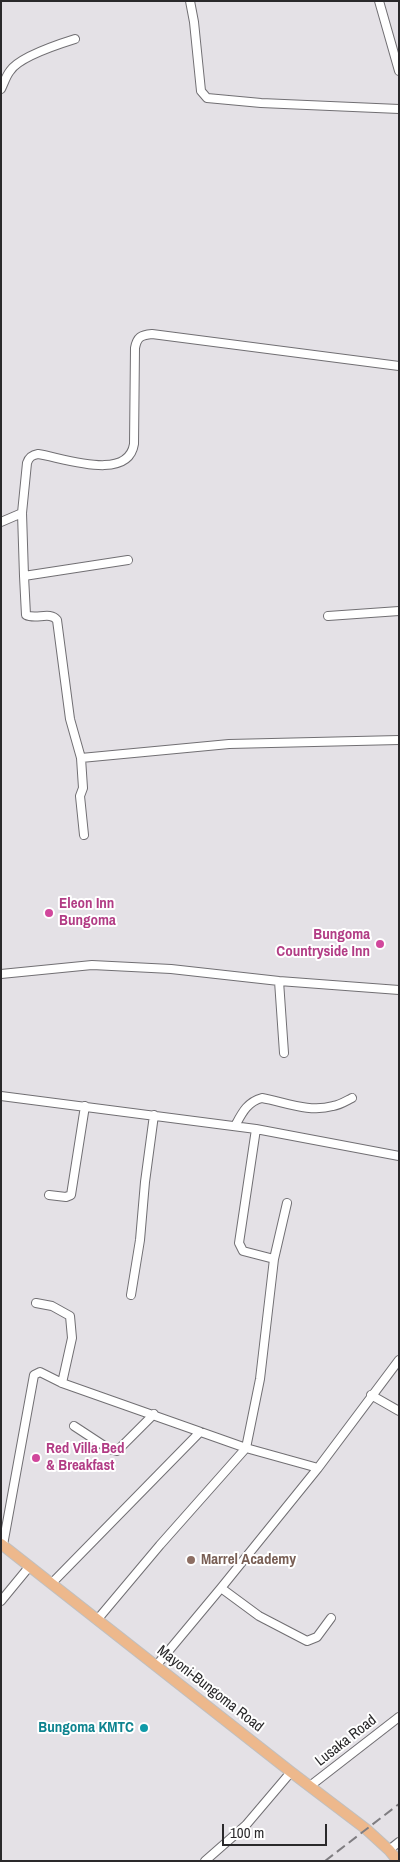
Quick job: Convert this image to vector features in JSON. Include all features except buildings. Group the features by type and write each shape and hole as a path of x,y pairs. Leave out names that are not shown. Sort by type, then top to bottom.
{"main road":[{"name":"Mayoni-Bungoma Road","path":"2,1545 366,1829 398,1861"}],"street":[{"path":"190,1 201,91 206,98 261,103 399,109"},
{"path":"379,1 399,71"},
{"path":"1,89 9,71 14,66 51,46 75,39"},
{"path":"84,835 80,796 83,788 80,758 70,718 57,620 55,616 51,615 33,617 26,615 22,513 27,463 34,454 104,465 125,460 133,452 135,348 137,340 143,335 152,334 399,366"},
{"path":"1,522 22,513"},
{"path":"24,576 128,560"},
{"path":"328,616 399,611"},
{"path":"80,758 229,744 399,740"},
{"path":"1,974 92,965 171,969 279,981 399,990"},
{"path":"279,981 284,1053"},
{"path":"1,1096 256,1128 399,1156"},
{"path":"235,1126 245,1109 256,1100 262,1098 308,1108 334,1106 352,1098"},
{"path":"49,1195 66,1197 71,1195 85,1106"},
{"path":"131,1295 140,1240 154,1115"},
{"path":"256,1128 239,1243 243,1251 274,1259"},
{"path":"98,1620 160,1545 246,1448 260,1379 274,1259 287,1203"},
{"path":"36,1303 52,1306 70,1316 72,1338 62,1383"},
{"path":"156,1666 318,1468 399,1360"},
{"path":"2,1545 34,1375 40,1372 62,1383 246,1448 318,1468"},
{"path":"371,1395 399,1411"},
{"path":"74,1426 109,1449 118,1451 154,1414"},
{"path":"52,1583 200,1432"},
{"path":"1,1601 29,1567"},
{"path":"221,1588 259,1616 308,1641 317,1637 332,1618"},
{"name":"Lusaka Road","path":"310,1786 399,1717"},
{"path":"205,1861 246,1825 291,1772"},
{"path":"389,1850 399,1842"}],"railway":[{"path":"325,1861 399,1804"}],"place":[{"name":"Eleon Inn Bungoma","path":"49,913"},
{"name":"Bungoma Countryside Inn","path":"380,944"},
{"name":"Red Villa Bed & Breakfast","path":"36,1458"},
{"name":"Marrel Academy","path":"191,1560"},
{"name":"Bungoma KMTC","path":"144,1728"}]}
